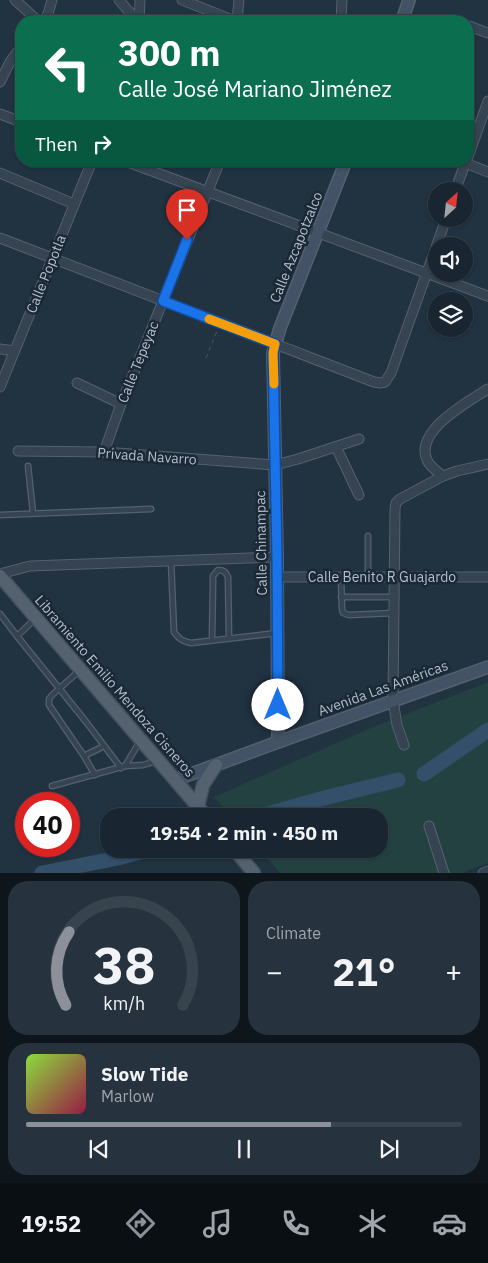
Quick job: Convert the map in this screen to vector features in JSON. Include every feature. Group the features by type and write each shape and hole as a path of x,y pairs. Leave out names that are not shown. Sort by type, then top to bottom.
{"main road":[{"name":"Libramiento Emilio Mendoza Cisneros","path":"0,575 198,806"},
{"path":"198,806 203,785 216,765"},
{"path":"242,858 254,873"}],"street":[{"path":"15,0 31,15"},
{"path":"47,15 52,0"},
{"path":"119,0 133,15"},
{"path":"139,15 140,0"},
{"path":"182,0 221,15"},
{"path":"237,15 239,0"},
{"path":"341,15 342,0"},
{"path":"404,15 410,0"},
{"path":"474,28 488,33"},
{"path":"0,82 15,55"},
{"path":"474,138 488,101"},
{"path":"0,114 15,120"},
{"path":"474,165 488,172"},
{"name":"Calle Popotla","path":"0,387 89,167"},
{"path":"141,167 488,296"},
{"name":"Calle Tepeyac","path":"104,452 121,404 217,167"},
{"name":"Calle Azcapotzalco","path":"275,344 344,167"},
{"path":"458,182 463,167"},
{"path":"0,173 74,204"},
{"path":"0,238 220,324 380,383 385,382 391,372 443,228"},
{"name":"Calle Chinampac","path":"275,344 273,353 278,742"},
{"path":"0,349 14,351"},
{"path":"77,383 121,404"},
{"path":"443,476 430,466 425,454 426,445 434,429 454,410 488,389"},
{"path":"275,465 359,439"},
{"path":"336,447 359,495"},
{"name":"Privada Navarro","path":"18,451 104,452 275,465"},
{"path":"404,745 398,725 394,700 394,512 396,503 443,476 488,464"},
{"path":"0,575 30,566 277,557"},
{"name":"Calle Benito R Guajardo","path":"277,577 488,577"},
{"name":"Avenida Las Américas","path":"175,780 488,667"},
{"path":"429,826 444,873"},
{"path":"484,873 488,871"}],"lane":[{"path":"28,466 33,513"},
{"path":"0,515 151,509"},
{"path":"368,536 368,577"},
{"path":"170,561 174,632 178,638 191,642 277,633"},
{"path":"212,640 213,576 218,570 223,570 228,577 229,638"},
{"path":"341,577 342,612 346,614 394,613"},
{"path":"341,597 394,597"},
{"path":"0,614 104,746 123,767"},
{"path":"18,636 36,618"},
{"path":"80,670 52,695 49,705 95,774"},
{"path":"123,767 141,740"},
{"path":"84,756 104,746"},
{"path":"52,786 123,767 143,765 158,760"}],"path":[{"path":"206,358 220,324"}],"green space":[{"path":"488,682 488,863 462,873 280,873 267,858 388,858 388,808 224,808 214,797 373,727"}],"waterway":[{"path":"424,774 488,730"},
{"path":"289,808 398,780"},
{"path":"42,873 118,858"}],"slow traffic":[{"path":"209,319 275,344 273,353 274,384"}],"route":[{"path":"187,240 163,301 275,344 273,353 278,705"}]}
